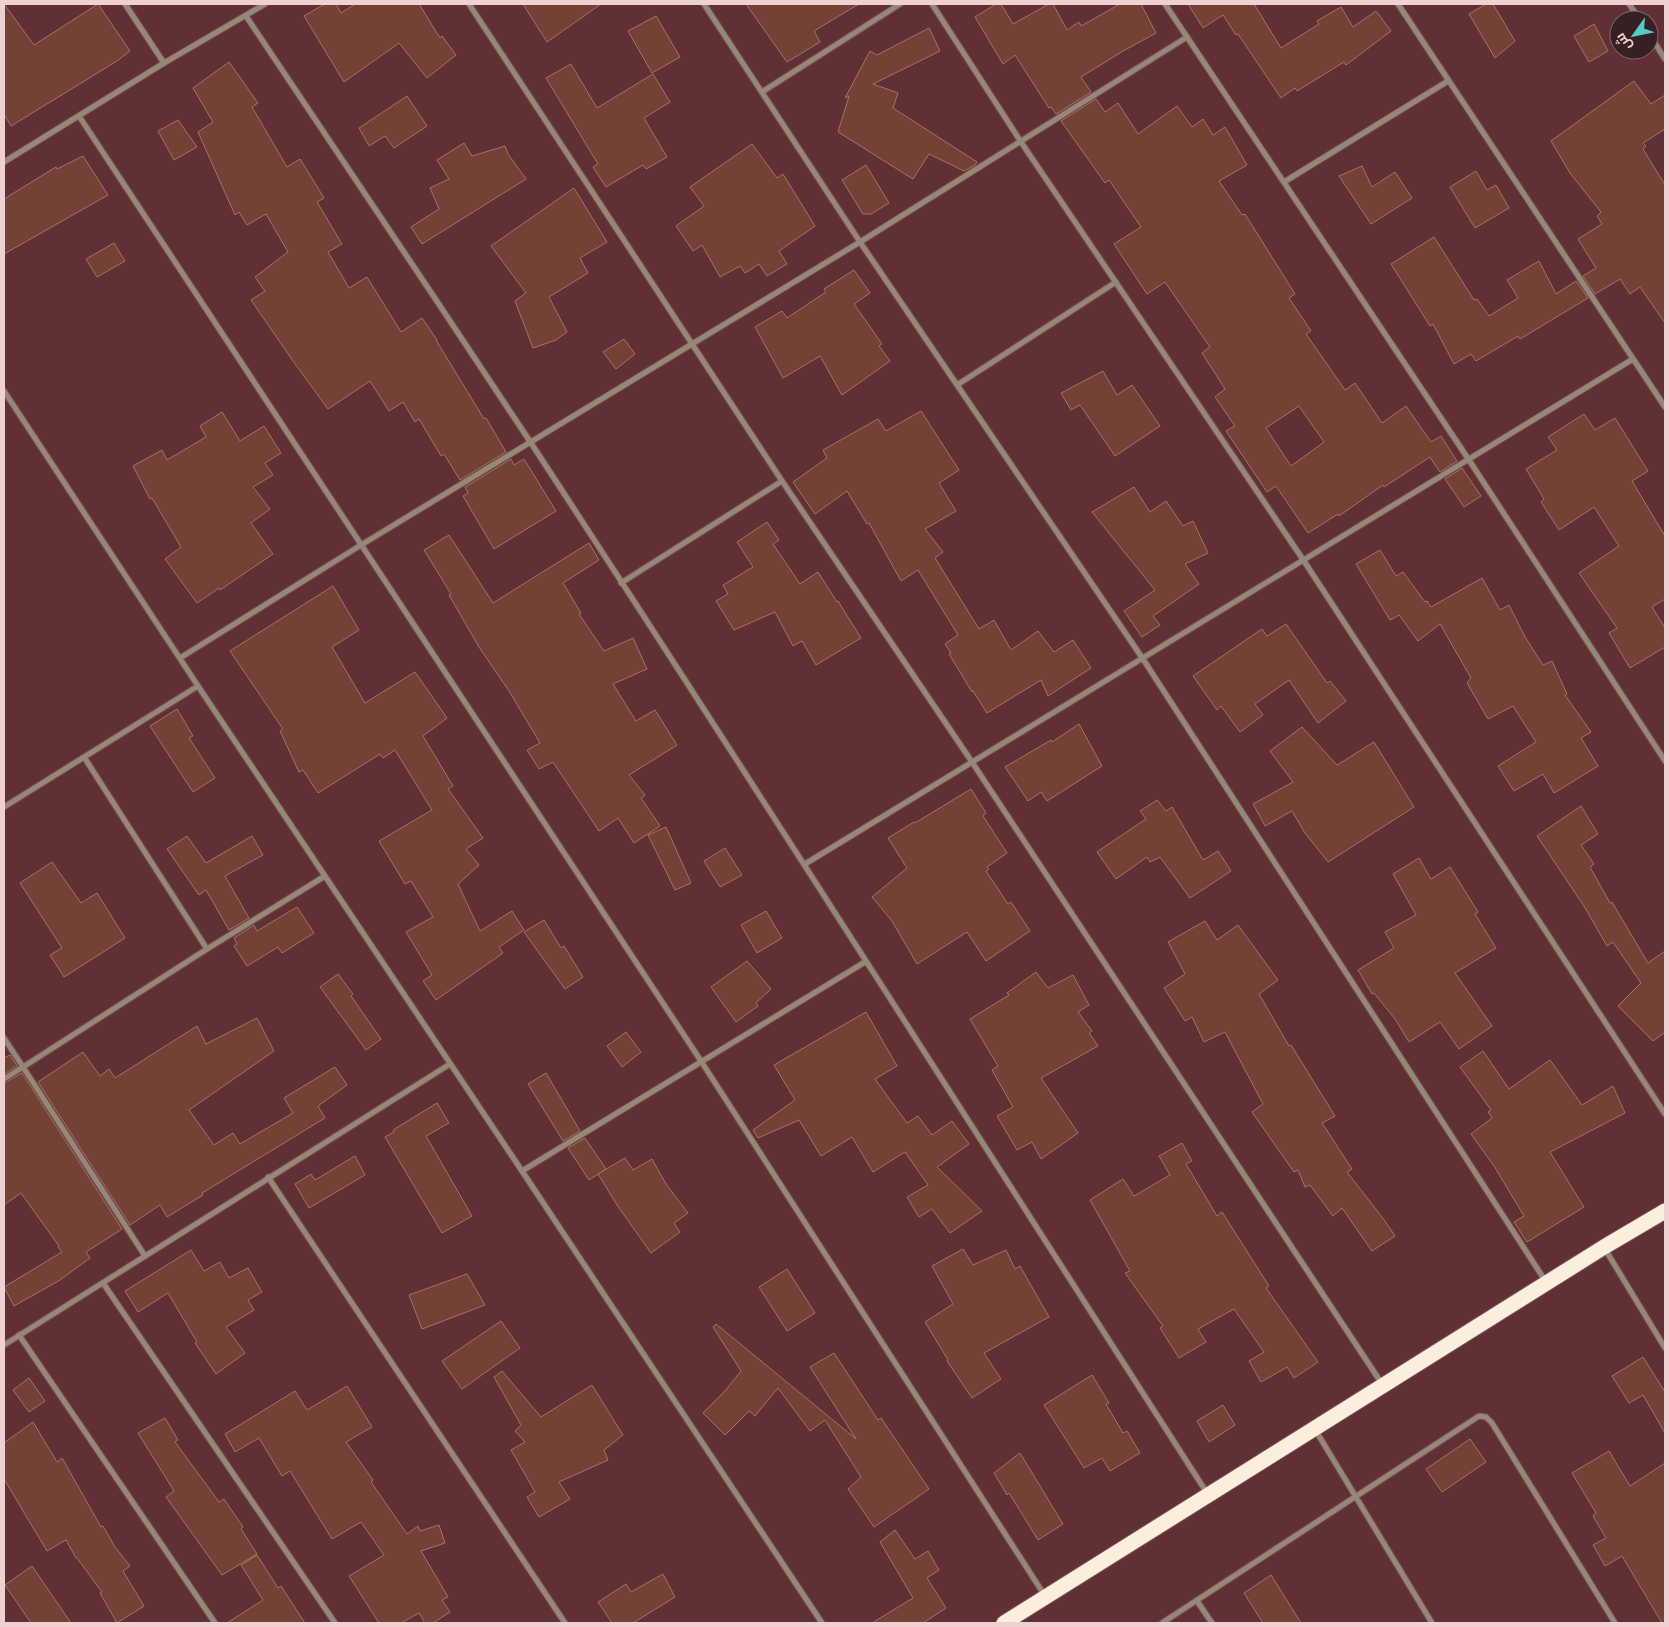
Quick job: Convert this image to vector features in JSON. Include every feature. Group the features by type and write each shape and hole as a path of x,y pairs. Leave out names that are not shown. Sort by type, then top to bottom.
{"highway":[{"path":"1004,1623 1546,1282 1665,1211"}],"street":[{"path":"125,4 164,63"},
{"path":"4,162 164,63 265,4"},
{"path":"469,4 782,481 972,762 1383,1385"},
{"path":"704,4 860,242 1143,659 1546,1282"},
{"path":"762,92 900,4"},
{"path":"932,4 1021,142 1304,561 1665,1114"},
{"path":"1165,4 1469,460 1665,761"},
{"path":"1398,4 1665,407"},
{"path":"246,16 530,442 805,864 865,962 1208,1495"},
{"path":"180,658 361,545 860,242 1187,37"},
{"path":"1284,182 1448,81"},
{"path":"80,116 701,1061 1046,1597"},
{"path":"957,385 1116,282"},
{"path":"805,864 1633,359"},
{"path":"4,391 6,400 180,658 822,1623"},
{"path":"622,583 782,481"},
{"path":"4,808 198,686"},
{"path":"84,757 207,949"},
{"path":"4,1079 325,876"},
{"path":"522,1171 865,962"},
{"path":"4,1038 145,1256"},
{"path":"4,1345 450,1064"},
{"path":"268,1178 565,1623"},
{"path":"1604,1246 1665,1348"},
{"path":"103,1283 335,1623"},
{"path":"19,1335 215,1623"},
{"path":"1162,1623 1479,1416 1486,1417 1492,1423 1615,1623"},
{"path":"1314,1428 1432,1623"},
{"path":"1197,1601 1212,1623"}],"building":[{"path":"4,4 34,45 98,4 130,51 117,61 11,126 4,114"},
{"path":"325,4 336,4 341,13 355,4 419,4 440,38 442,36 456,55 427,78 399,43 344,82 304,16"},
{"path":"523,4 601,4 547,42"},
{"path":"746,4 859,4 814,31 820,42 787,62"},
{"path":"996,4 1001,4 1013,24 1049,4 1053,4 1067,30 1079,22 1081,26 1120,4 1141,4 1156,33 1081,77 1091,92 1056,114 1051,107 1049,108 1015,55 1003,64 975,17"},
{"path":"1188,4 1254,4 1281,48 1319,24 1317,21 1341,7 1353,27 1376,11 1391,31 1346,65 1344,62 1297,91 1295,88 1281,98 1223,15 1203,28"},
{"path":"1486,4 1493,4 1515,41 1495,58 1469,14"},
{"path":"656,16 680,57 652,73 628,31"},
{"path":"1594,24 1608,51 1589,62 1574,36"},
{"path":"929,28 940,51 873,84 898,93 893,108 977,162 964,171 929,154 913,179 838,132 849,96 845,98 870,51 877,55"},
{"path":"229,62 258,103 252,107 287,167 300,159 324,198 317,202 342,244 328,252 349,288 367,277 401,332 422,318 506,452 460,480 444,454 441,456 419,419 415,422 403,402 389,411 370,381 328,409 293,361 251,300 265,291 255,277 288,252 266,214 247,225 239,212 235,215 198,132 213,122 193,88"},
{"path":"571,64 597,108 653,74 670,102 644,118 667,157 646,169 643,165 606,187 593,167 598,164 546,78"},
{"path":"1634,81 1651,104 1665,95 1665,129 1643,143 1646,146 1643,149 1665,185 1665,323 1640,287 1630,294 1620,279 1595,294 1583,276 1596,268 1578,239 1602,224 1597,216 1601,212 1570,173 1551,141"},
{"path":"407,96 427,126 394,148 385,136 369,146 359,128"},
{"path":"1096,99 1105,112 1118,103 1138,134 1177,106 1192,127 1203,119 1213,135 1225,127 1247,165 1219,181 1242,215 1245,214 1295,294 1289,298 1311,331 1306,334 1345,390 1355,383 1382,423 1406,406 1431,442 1441,436 1457,461 1440,472 1430,457 1384,487 1383,485 1339,516 1338,514 1308,533 1276,486 1267,492 1226,431 1235,426 1215,397 1225,389 1202,353 1210,347 1165,282 1147,294 1114,244 1141,227 1109,180 1105,183 1061,121","holes":["1299,406 1324,442 1291,466 1266,428"]},
{"path":"178,120 197,147 174,160 158,131"},
{"path":"464,143 472,156 505,146 508,154 526,179 422,244 411,227 439,209 430,188 449,179 437,160"},
{"path":"752,144 777,178 783,174 815,226 779,251 787,264 767,276 759,264 745,273 740,266 720,277 702,245 693,251 676,226 704,206 690,187"},
{"path":"83,156 108,195 4,254 4,199 56,167 57,169"},
{"path":"866,165 889,203 871,214 863,214 842,180"},
{"path":"1362,166 1372,187 1395,172 1412,198 1371,224 1339,176"},
{"path":"1476,171 1487,190 1496,185 1509,208 1475,228 1450,187"},
{"path":"574,188 607,242 580,258 588,273 549,297 567,332 556,340 533,348 515,301 526,293 491,246"},
{"path":"1434,237 1474,300 1477,299 1489,316 1518,298 1507,280 1539,261 1556,294 1576,281 1588,298 1520,339 1518,336 1476,361 1471,354 1454,364 1433,324 1430,326 1391,264"},
{"path":"114,243 125,261 97,277 86,259"},
{"path":"854,270 870,293 854,304 882,344 879,346 890,361 842,395 820,356 783,378 755,327 782,311 787,318 826,292 824,289"},
{"path":"624,339 635,354 616,369 603,352"},
{"path":"1103,371 1117,395 1132,385 1160,426 1115,456 1080,405 1071,410 1061,393"},
{"path":"921,411 959,470 939,483 956,511 925,529 943,552 935,558 979,629 994,620 1011,650 1038,631 1054,652 1073,640 1091,668 1048,696 1041,680 987,713 949,654 951,653 945,644 958,635 918,570 901,581 869,523 867,524 847,491 815,514 793,482 827,458 823,450 878,419 886,431"},
{"path":"222,412 240,441 264,426 281,453 265,463 273,475 253,487 270,509 251,523 273,554 220,590 219,588 197,603 165,559 181,547 152,498 150,499 133,466 162,450 167,460 206,437 200,426"},
{"path":"1584,414 1595,430 1615,418 1648,471 1632,481 1665,536 1665,599 1652,607 1665,628 1665,647 1630,668 1609,633 1617,628 1579,573 1619,546 1594,507 1559,530 1541,502 1544,499 1526,469 1557,450 1548,437"},
{"path":"511,459 514,465 524,459 556,511 494,549 463,496 468,493 465,487"},
{"path":"1462,468 1481,496 1464,507 1445,479"},
{"path":"1134,487 1150,512 1166,501 1183,526 1193,521 1208,553 1185,564 1199,584 1153,616 1160,625 1142,637 1124,611 1155,590 1092,512"},
{"path":"767,522 779,540 773,544 800,584 818,572 861,638 816,665 802,641 793,646 775,612 734,630 716,601 728,594 723,585 753,567 737,542"},
{"path":"449,535 493,603 589,543 599,560 563,583 581,613 579,614 604,651 633,638 647,669 613,684 636,721 655,710 677,745 629,775 645,795 641,798 660,826 634,843 618,818 599,831 553,762 539,769 527,750 540,743 509,691 479,647 449,595 451,594 424,550"},
{"path":"1380,550 1396,576 1403,572 1425,602 1427,601 1431,607 1482,578 1500,610 1509,605 1525,637 1543,665 1552,661 1567,694 1565,695 1591,732 1581,738 1598,766 1554,793 1543,774 1514,791 1498,766 1536,742 1513,706 1488,719 1467,683 1471,678 1440,624 1418,641 1399,615 1390,620 1356,564"},
{"path":"333,586 359,630 332,647 365,703 415,672 447,718 423,736 453,786 448,789 483,838 466,849 479,865 458,884 480,931 512,911 524,930 499,947 503,953 436,1000 423,981 432,975 406,932 433,917 411,881 405,884 379,841 432,810 395,750 383,758 380,754 318,793 303,770 299,772 280,731 283,729 230,651"},
{"path":"1286,624 1327,683 1330,681 1346,701 1318,723 1289,680 1255,704 1263,715 1240,732 1221,706 1217,710 1193,676 1262,629 1267,636"},
{"path":"177,709 193,736 189,738 215,778 193,792 150,726"},
{"path":"1079,724 1102,766 1047,801 1041,792 1028,801 1005,767 1051,740 1052,742"},
{"path":"1302,727 1337,765 1374,742 1414,807 1328,862 1305,833 1292,811 1265,826 1253,804 1293,782 1270,751"},
{"path":"971,789 986,813 983,816 1007,853 987,867 989,869 986,871 1008,904 1011,902 1030,931 986,961 967,932 917,964 892,921 872,897 907,868 888,838"},
{"path":"1157,800 1166,811 1172,807 1203,860 1218,851 1231,871 1190,898 1160,857 1150,862 1147,857 1116,879 1097,852 1146,819 1140,811"},
{"path":"1581,806 1598,834 1581,845 1594,864 1590,867 1610,903 1612,902 1648,963 1665,951 1665,1032 1653,1041 1618,1006 1641,983 1613,942 1607,946 1584,906 1537,836"},
{"path":"666,827 691,883 675,890 648,835"},
{"path":"187,836 206,863 252,836 263,855 225,876 249,918 229,930 206,890 199,895 167,849"},
{"path":"725,848 742,875 720,887 704,861"},
{"path":"1419,858 1431,879 1450,867 1478,912 1475,914 1496,948 1455,973 1492,1026 1459,1049 1440,1022 1409,1042 1395,1019 1374,993 1372,994 1358,970 1394,948 1385,932 1416,915 1393,874"},
{"path":"52,862 81,903 97,893 125,938 64,977 50,955 62,948 20,883"},
{"path":"297,907 314,933 282,953 278,947 247,966 234,946 237,944 234,938 254,925 257,931"},
{"path":"766,911 782,938 757,953 741,925"},
{"path":"544,920 561,948 564,946 583,977 565,989 524,932"},
{"path":"1205,921 1217,940 1238,925 1278,980 1259,994 1289,1046 1291,1045 1335,1116 1322,1123 1352,1169 1347,1172 1395,1236 1372,1251 1342,1208 1333,1216 1310,1185 1305,1187 1298,1170 1294,1172 1252,1112 1263,1104 1225,1032 1204,1042 1192,1017 1185,1021 1164,988 1185,974 1168,942"},
{"path":"747,961 771,989 756,1003 758,1006 736,1022 711,987"},
{"path":"1036,972 1048,988 1073,975 1089,1005 1078,1012 1092,1031 1089,1033 1098,1046 1041,1078 1078,1133 1041,1159 1032,1142 1017,1150 997,1116 1013,1107 992,1070 998,1066 970,1019 1009,995 1007,993"},
{"path":"338,974 381,1039 366,1050 320,987"},
{"path":"866,1012 897,1066 875,1079 907,1123 918,1116 932,1135 952,1121 969,1144 937,1167 982,1211 950,1233 932,1209 919,1217 907,1197 928,1185 905,1152 873,1172 852,1137 821,1156 799,1120 758,1138 753,1130 795,1100 774,1065"},
{"path":"257,1018 274,1051 189,1110 214,1145 233,1133 240,1144 293,1113 284,1098 335,1067 347,1085 318,1106 325,1118 202,1193 203,1195 167,1217 160,1205 130,1225 38,1082 83,1052 100,1076 109,1069 115,1078 197,1026 206,1044"},
{"path":"626,1032 641,1052 622,1067 607,1046"},
{"path":"1483,1051 1509,1089 1550,1060 1582,1105 1613,1086 1625,1113 1550,1152 1584,1207 1527,1242 1514,1222 1524,1216 1494,1166 1471,1134 1492,1118 1488,1112 1491,1110 1460,1067"},
{"path":"10,1055 17,1066 4,1074 4,1058"},
{"path":"22,1073 122,1229 86,1252 90,1258 60,1280 14,1306 4,1287 62,1252 21,1193 4,1205 4,1083"},
{"path":"546,1073 580,1131 563,1141 528,1084"},
{"path":"437,1103 449,1123 426,1136 472,1216 442,1233 385,1137"},
{"path":"585,1138 606,1169 589,1180 568,1148"},
{"path":"1182,1143 1192,1161 1186,1164 1217,1216 1222,1212 1269,1286 1266,1288 1318,1362 1294,1378 1287,1367 1261,1382 1249,1361 1264,1352 1234,1309 1198,1329 1206,1342 1179,1358 1160,1328 1163,1326 1125,1273 1130,1271 1090,1200 1123,1179 1134,1196 1170,1175 1159,1156"},
{"path":"355,1156 365,1175 309,1208 295,1184 311,1174 315,1180"},
{"path":"625,1158 633,1170 652,1159 666,1184 688,1213 674,1223 680,1232 651,1253 598,1174"},
{"path":"963,1249 973,1265 1006,1250 1015,1269 1020,1266 1049,1317 984,1353 1001,1379 972,1398 947,1361 925,1322 953,1304 932,1266"},
{"path":"191,1250 204,1271 220,1262 229,1278 248,1268 262,1292 248,1300 254,1310 226,1327 245,1353 216,1374 195,1343 197,1342 168,1293 138,1312 125,1291"},
{"path":"787,1269 815,1313 787,1331 759,1287"},
{"path":"467,1274 485,1305 422,1329 409,1295"},
{"path":"501,1321 520,1348 462,1389 442,1361"},
{"path":"716,1324 856,1439 810,1367 834,1353 878,1420 881,1418 929,1489 874,1527 848,1489 861,1477 825,1420 810,1431 778,1388 755,1416 749,1411 725,1435 703,1413 741,1371 713,1327"},
{"path":"1643,1357 1665,1392 1665,1433 1643,1395 1629,1403 1612,1376"},
{"path":"502,1371 541,1417 592,1385 623,1435 604,1450 608,1460 559,1482 570,1499 539,1517 527,1497 535,1492 511,1450 525,1442 515,1431 521,1425 494,1377"},
{"path":"1092,1375 1109,1403 1106,1404 1123,1433 1127,1431 1140,1453 1110,1471 1102,1458 1084,1468 1044,1405"},
{"path":"29,1378 45,1401 29,1412 13,1390"},
{"path":"347,1386 372,1427 346,1442 373,1480 371,1482 407,1534 418,1526 420,1531 439,1525 445,1543 421,1551 448,1597 442,1600 450,1612 433,1623 425,1623 419,1613 401,1623 379,1623 349,1576 384,1555 361,1522 332,1539 290,1471 282,1476 259,1438 235,1452 225,1434 295,1391 307,1410"},
{"path":"1223,1405 1235,1425 1209,1442 1197,1421"},
{"path":"165,1418 178,1440 175,1442 219,1502 224,1499 243,1527 241,1529 257,1554 222,1575 166,1497 174,1491 138,1433"},
{"path":"33,1422 57,1462 62,1458 101,1527 103,1526 115,1547 130,1566 123,1571 144,1606 117,1623 100,1593 102,1592 76,1558 66,1540 47,1551 4,1479 4,1443"},
{"path":"1470,1439 1486,1462 1442,1492 1426,1469"},
{"path":"1609,1451 1630,1486 1665,1463 1665,1623 1662,1623 1622,1556 1605,1566 1593,1545 1606,1538 1593,1516 1596,1513 1572,1473"},
{"path":"1020,1453 1063,1524 1038,1540 1009,1493 1007,1495 994,1473"},
{"path":"895,1530 915,1559 928,1551 939,1570 927,1578 946,1608 923,1623 872,1623 913,1598 880,1542"},
{"path":"257,1555 278,1588 281,1586 305,1623 227,1623 263,1600 241,1565"},
{"path":"32,1566 71,1623 31,1623 5,1585"},
{"path":"663,1574 675,1597 633,1623 612,1623 598,1602 626,1584 631,1592"},
{"path":"1271,1575 1301,1623 1263,1623 1244,1593"}]}
